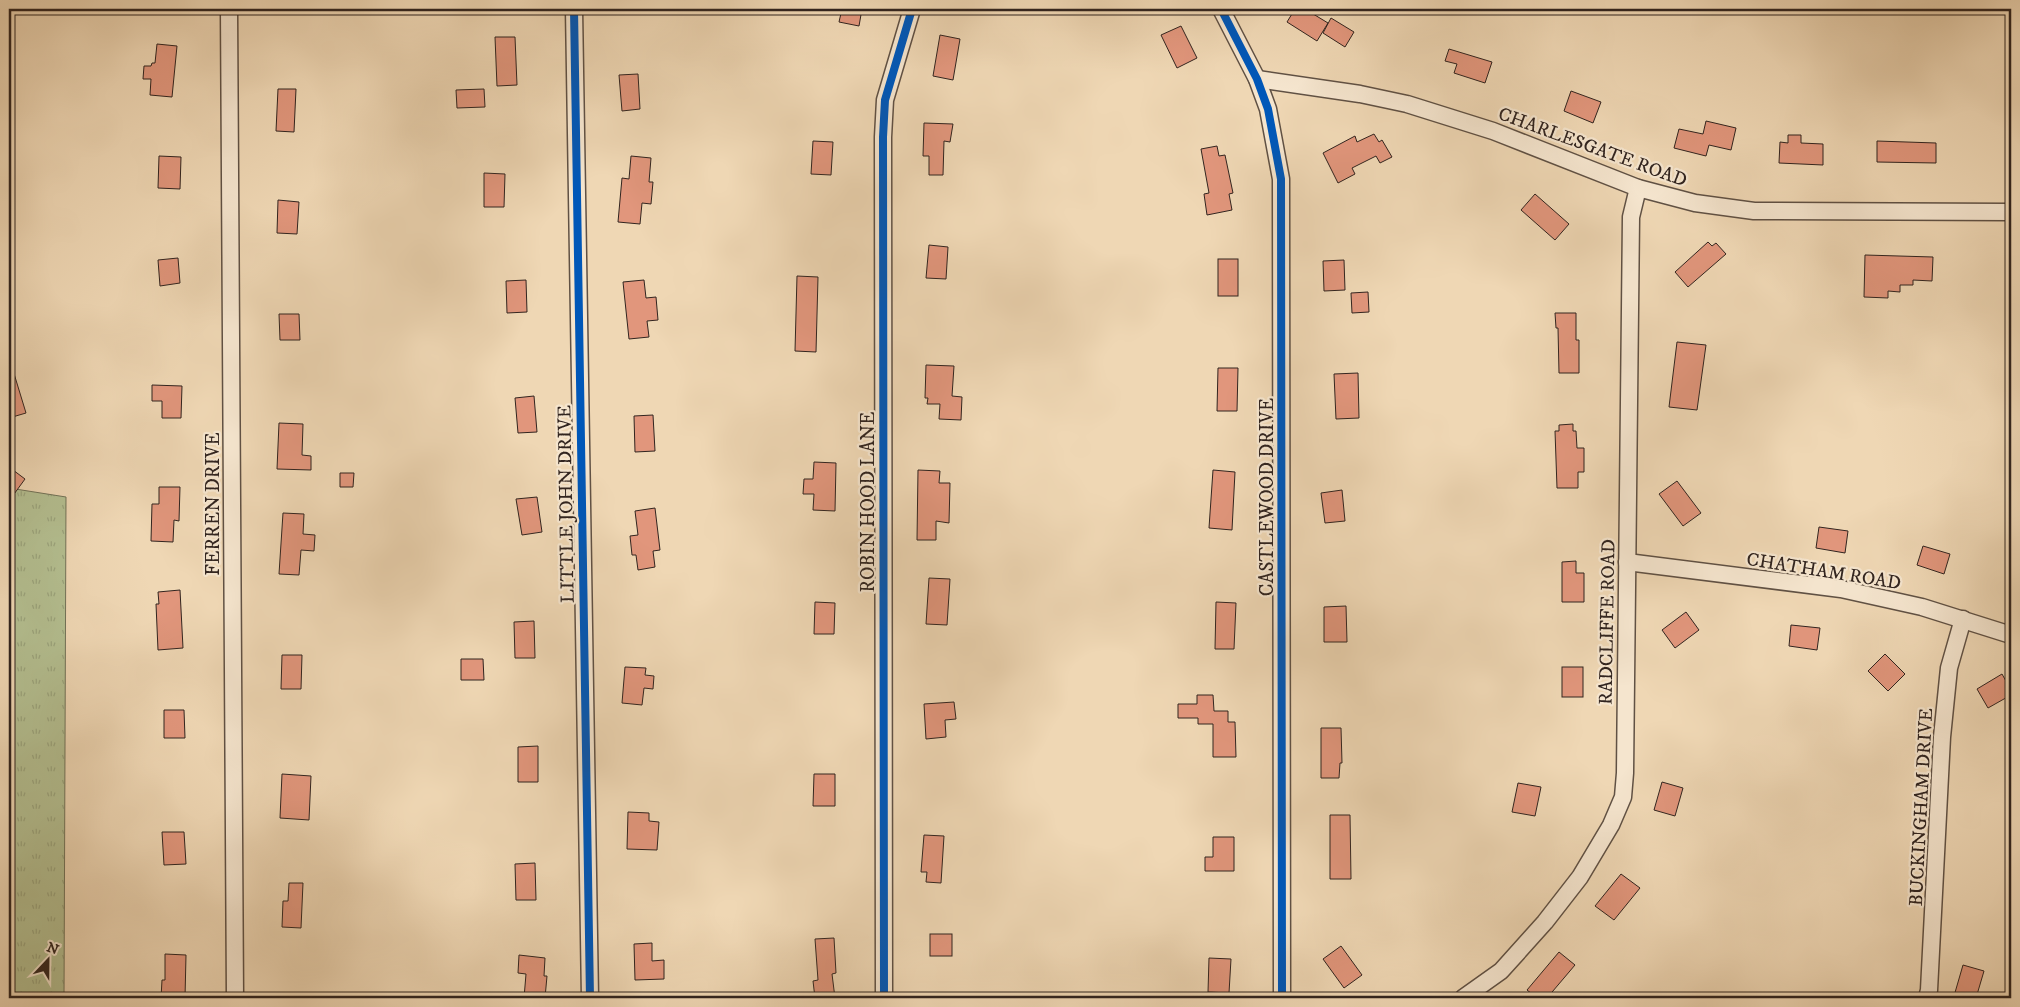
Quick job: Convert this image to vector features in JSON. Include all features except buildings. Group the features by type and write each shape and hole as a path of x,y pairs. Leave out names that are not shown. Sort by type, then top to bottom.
{"street":[{"name":"FERREN DRIVE","path":"229,9 235,998"},
{"name":"LITTLE JOHN DRIVE","path":"574,9 590,998"},
{"name":"ROBIN HOOD LANE","path":"884,998 882,137 885,100 912,9"},
{"name":"CASTLEWOOD DRIVE","path":"1221,9 1257,79 1268,109 1282,188 1282,998"},
{"name":"CHARLESGATE ROAD","path":"1257,79 1360,94 1407,104 1493,131 1638,188 1695,204 1754,211 2011,212"},
{"name":"RADCLIFFE ROAD","path":"1463,998 1501,970 1545,922 1580,877 1611,825 1623,797 1625,773 1631,217 1638,188"},
{"name":"CHATHAM ROAD","path":"1627,562 1841,589 1922,607 2011,635"},
{"name":"BUCKINGHAM DRIVE","path":"1927,998 1934,926 1942,737 1949,668 1963,619"}],"green space":[{"path":"9,488 66,497 64,998 9,998"}],"cycle path":[{"path":"574,9 590,998"},
{"path":"884,998 883,137 885,100 912,9"},
{"path":"1221,9 1257,79 1268,109 1281,179 1282,998"}]}
